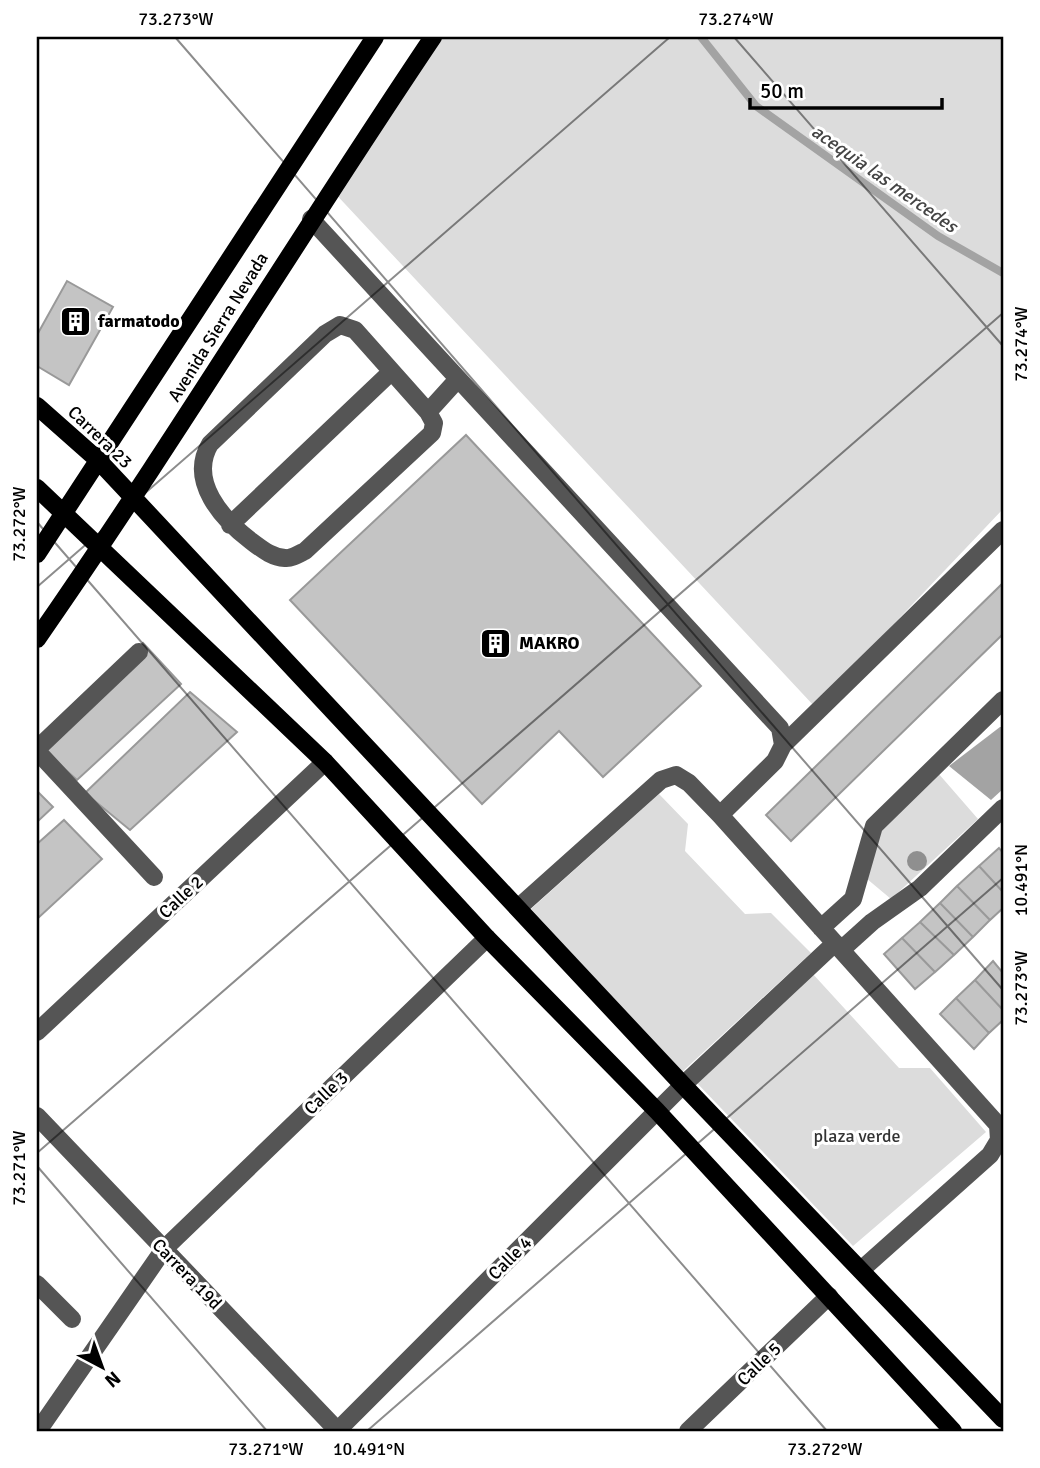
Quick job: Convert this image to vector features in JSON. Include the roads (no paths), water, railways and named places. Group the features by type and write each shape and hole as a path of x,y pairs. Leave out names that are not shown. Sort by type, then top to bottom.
{"main road":[{"name":"Avenida Sierra Nevada","path":"37,554 375,37"},
{"name":"Avenida Sierra Nevada","path":"37,639 134,499 311,219 433,37"},
{"name":"Carrera 23","path":"37,406 98,460 683,1085 1003,1419"},
{"path":"37,488 325,762 487,938 657,1111 953,1431"}],"street":[{"path":"311,219 780,728 783,745"},
{"path":"341,325 355,330 428,412 434,423 424,443 305,551 288,559 271,555 230,525 206,488 203,456 210,444 325,334 341,325"},
{"path":"230,525 391,372"},
{"path":"428,412 457,380"},
{"path":"720,815 775,761 783,745 1003,530"},
{"path":"139,652 37,750 154,877"},
{"path":"821,928 853,900 874,826 1003,700"},
{"name":"Calle 2","path":"37,1032 325,762"},
{"path":"519,907 661,780 676,775 689,783 720,815 998,1125 1001,1142 990,1155 861,1270"},
{"name":"Calle 4","path":"337,1431 683,1085 838,947 920,888 1003,808"},
{"name":"Calle 3","path":"38,1431 164,1249 487,938"},
{"name":"Carrera 19d","path":"37,1116 337,1431"},
{"path":"37,1284 72,1319"},
{"name":"Calle 5","path":"688,1431 830,1296"}],"waterway":[{"name":"acequia las mercedes","path":"701,37 756,106 938,236 1003,273"}],"place":[{"name":"farmatodo","path":"75,321"},
{"name":"MAKRO","path":"496,643"}],"park label":[{"name":"plaza verde","path":"857,1136"}]}
